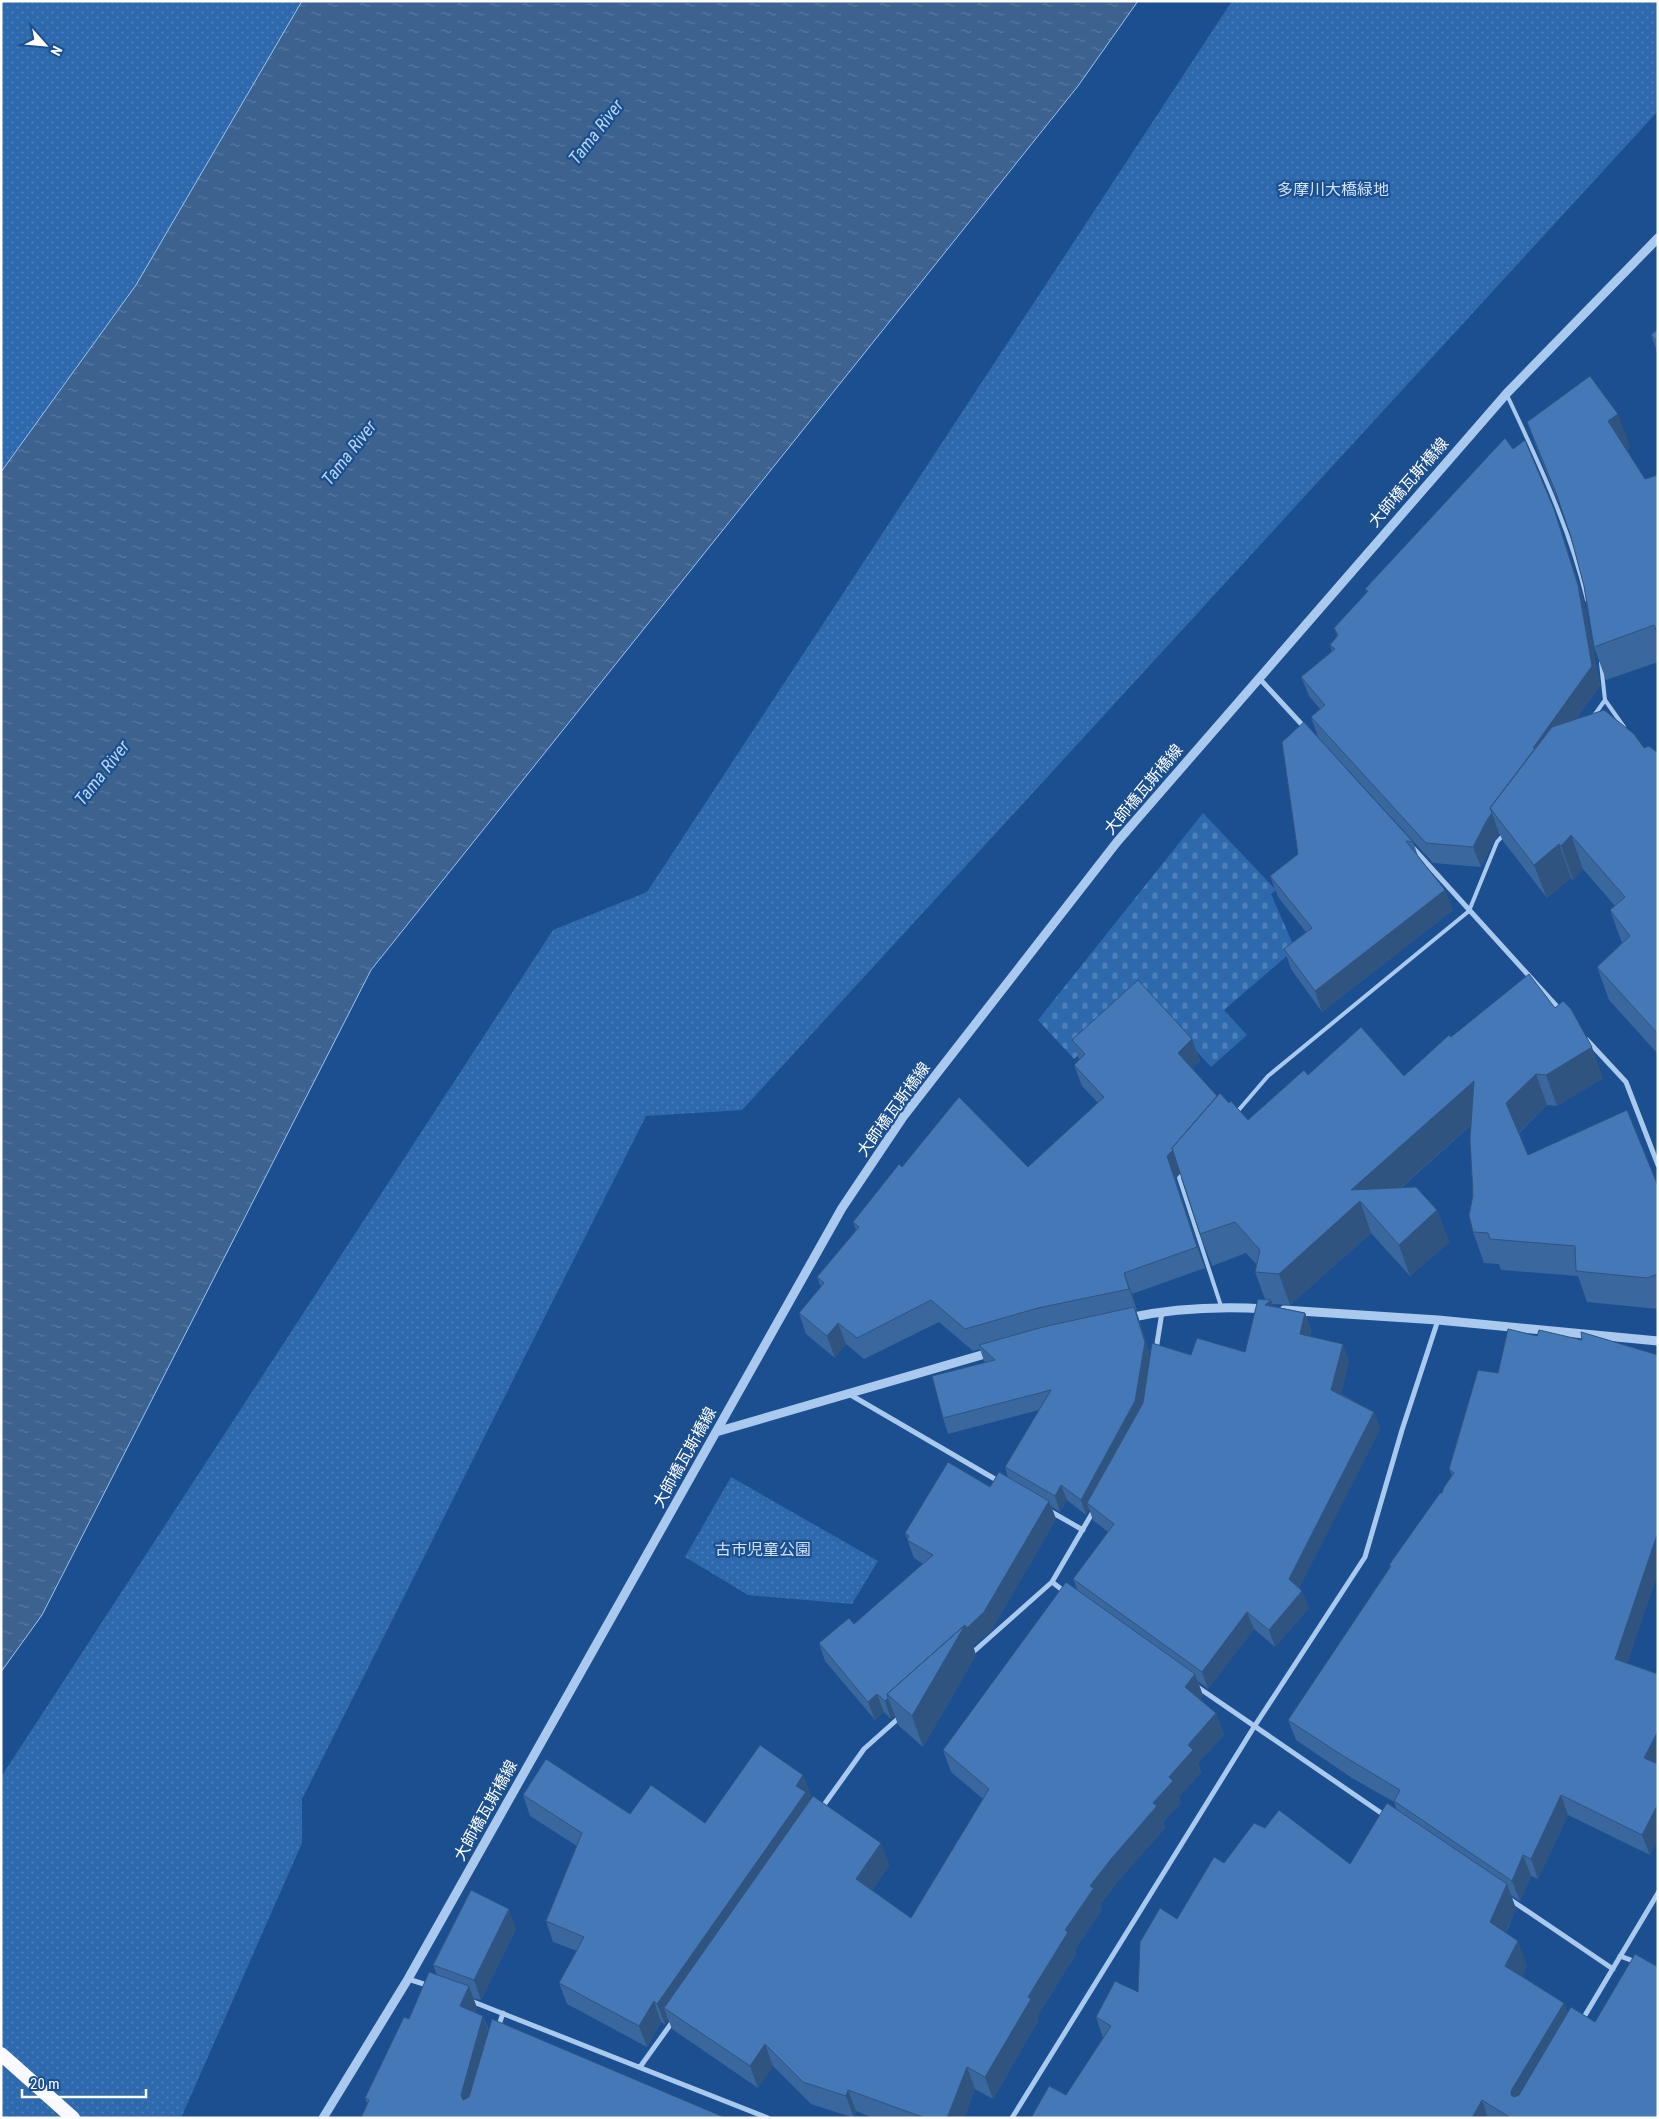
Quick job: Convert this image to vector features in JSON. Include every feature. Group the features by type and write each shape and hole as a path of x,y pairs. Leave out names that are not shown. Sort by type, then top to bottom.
{"highway":[{"path":"1,2054 73,2118"}],"street":[{"name":"大師橋瓦斯橋線","path":"323,2118 408,1979 842,1208 903,1117 1118,842 1258,677 1506,393 1658,238"},
{"path":"1258,677 1309,733"},
{"path":"1409,844 1567,1018"},
{"path":"1580,1032 1626,1082 1658,1166"},
{"path":"1116,1321 1162,1311 1221,1307 1438,1320 1658,1341"},
{"path":"1154,1360 1162,1311"},
{"path":"1012,2118 1254,1728 1365,1557 1402,1430 1438,1320"},
{"path":"716,1432 1000,1350"},
{"path":"849,1394 1008,1486"},
{"path":"965,1659 1052,1582 1097,1504"},
{"path":"1041,1506 1083,1530"},
{"path":"1052,1582 1068,1594"},
{"path":"1193,1685 1393,1821"},
{"path":"818,1814 864,1749 908,1710"},
{"path":"1499,1892 1613,1969"},
{"path":"1578,2027 1658,1893"},
{"path":"1620,1956 1643,1965"},
{"path":"408,1979 434,1988"},
{"path":"468,2001 503,2013 768,2118"},
{"path":"497,2032 503,2013"},
{"path":"640,2067 675,2018"}],"lane":[{"path":"1506,393 1543,474 1580,572 1587,601"},
{"path":"1600,658 1605,700 1626,731"},
{"path":"1587,724 1605,700"},
{"path":"1236,1113 1268,1076 1469,911 1497,842 1509,826"},
{"path":"1185,1171 1179,1178 1221,1307"}],"green space":[{"path":"1,1 302,1 136,285 1,472"},
{"name":"多摩川大橋緑地","path":"1232,1 1658,1 1658,111 742,1110 646,1116 302,1799 302,1843 181,2118 1,2118 1,1777 553,930 647,892"},
{"path":"1203,813 1276,890 1271,894 1295,949 1224,1010 1247,1035 1211,1067 1147,997 1074,1059 1038,1020"},
{"name":"古市児童公園","path":"731,1477 878,1561 852,1604 748,1595 685,1557"}],"water":[{"name":"Tama River","path":"302,1 1138,1 1078,86 371,970 42,1615 1,1672 1,472 136,285"}],"building":[{"path":"1658,329 1658,342 1651,335"},
{"path":"1590,376 1618,414 1608,421 1645,479 1658,475 1658,635 1654,625 1594,647 1584,586 1571,537 1556,493 1527,422"},
{"path":"1505,438 1513,449 1525,440 1554,509 1578,585 1592,666 1533,748 1536,747 1490,808 1492,813 1473,847 1426,843 1311,717 1325,705 1301,677 1335,649 1330,645 1338,635 1334,628 1368,591 1365,589"},
{"path":"1604,710 1634,734 1644,748 1649,746 1658,753 1658,1034 1597,967 1630,936 1610,910 1625,897 1571,835 1561,846 1559,844 1534,865 1490,808 1552,727"},
{"path":"1304,722 1413,842 1406,841 1445,890 1315,991 1284,949 1312,928 1270,876 1298,854 1282,742"},
{"path":"1529,974 1555,1008 1563,1001 1571,1009 1592,1047 1546,1075 1536,1074 1506,1103 1528,1155 1627,1110 1658,1186 1658,1274 1647,1278 1576,1271 1575,1246 1490,1239 1488,1233 1473,1232 1469,1215 1473,1195 1470,1139 1474,1081 1351,1190 1416,1187 1437,1210 1399,1245 1360,1201 1279,1274 1255,1272 1260,1250 1235,1222 1200,1234 1172,1148 1220,1093 1229,1103 1231,1101 1248,1120 1304,1070 1308,1075 1361,1027 1404,1076 1449,1035 1451,1037"},
{"path":"1138,980 1192,1039 1178,1053 1217,1096 1167,1156 1197,1247 1124,1273 1129,1289 1038,1308 965,1329 931,1300 857,1338 838,1323 827,1336 799,1313 824,1283 817,1277 859,1227 853,1222 899,1164 902,1167 959,1097 1028,1167 1104,1097 1074,1065 1085,1054 1072,1040"},
{"path":"1258,1299 1271,1300 1265,1305 1305,1313 1300,1334 1343,1344 1331,1390 1374,1412 1289,1579 1302,1591 1269,1630 1247,1612 1202,1672 1073,1579 1114,1524 1087,1503 1143,1403 1152,1343 1191,1355 1197,1338 1245,1352"},
{"path":"1134,1307 1145,1342 1135,1401 1081,1500 1061,1485 1055,1496 1005,1467 1051,1390 943,1418 932,1376 995,1360 979,1345 1043,1327"},
{"path":"1508,1329 1537,1336 1539,1330 1582,1340 1581,1332 1658,1355 1658,1532 1615,1659 1658,1674 1658,1731 1644,1758 1658,1764 1658,1804 1642,1835 1561,1795 1531,1859 1523,1855 1512,1881 1394,1801 1400,1790 1288,1720 1391,1566 1389,1565 1440,1493 1442,1493 1454,1473 1449,1469 1478,1370 1498,1373"},
{"path":"948,1462 990,1487 999,1472 1049,1501 984,1612 967,1628 965,1625 887,1694 888,1698 885,1701 877,1694 868,1702 819,1643 849,1618 854,1624 933,1555 907,1540 909,1536 905,1533"},
{"path":"1066,1582 1195,1674 1185,1687 1216,1713 1188,1745 1193,1750 1169,1777 1173,1781 1153,1803 1157,1806 1090,1886 1094,1888 1065,1930 1068,1932 1028,1997 1031,1999 985,2077 967,2067 947,2118 925,2118 848,2090 846,2096 803,2082 765,2044 750,2066 664,2008 813,1796 881,1843 856,1879 911,1918 989,1789 943,1750"},
{"path":"965,1625 912,1716 887,1694"},
{"path":"760,1745 803,1775 796,1786 806,1792 657,2004 654,2001 639,2026 559,1983 584,1937 546,1921 582,1833 523,1795 546,1759 630,1814 651,1785 705,1823"},
{"path":"1387,1803 1507,1884 1490,1922 1518,1941 1505,1966 1564,2003 1511,2091 1511,2095 1514,2097 1519,2095 1571,2007 1595,2022 1635,1954 1658,1967 1658,2118 1511,2118 1482,2100 1472,2118 1031,2118 1049,2086 1066,2095 1111,2026 1096,2017 1115,1981 1138,1992 1140,1942 1160,1908 1177,1919 1214,1857 1224,1863 1254,1823 1265,1828 1279,1810 1350,1864"},
{"path":"471,1890 509,1909 474,1980 433,1965"},
{"path":"429,1972 469,1986 460,2006 483,2016 461,2095 463,2100 469,2097 492,2019 726,2118 361,2118 369,2100 365,2098 404,2017 409,2019"}]}
